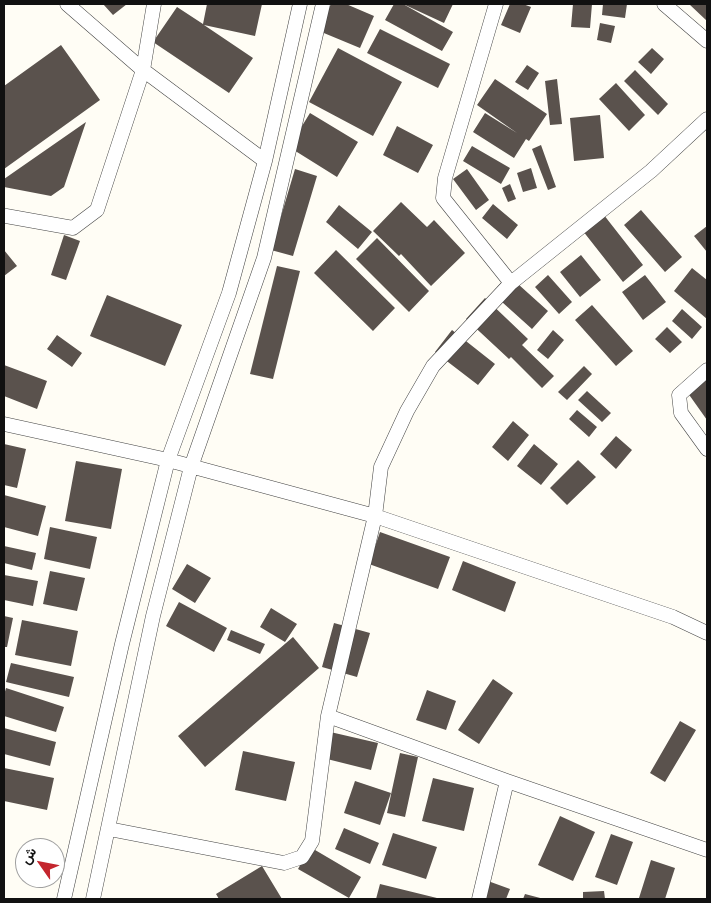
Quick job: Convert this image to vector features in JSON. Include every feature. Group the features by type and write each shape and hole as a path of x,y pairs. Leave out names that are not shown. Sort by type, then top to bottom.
{"street":[{"path":"67,4 143,70 265,162"},
{"path":"6,216 73,228 97,210 143,70 154,4"},
{"path":"64,899 122,644 168,460 229,293 265,162 300,4"},
{"path":"93,899 153,616 191,466 264,258 323,4"},
{"path":"496,4 445,178 443,198 511,282"},
{"path":"664,4 707,41"},
{"path":"109,829 284,863 302,857 312,840 328,716 375,516 381,467 408,411 433,366 511,282 651,171 707,119"},
{"path":"707,370 679,395 680,413 707,449"},
{"path":"4,424 168,460 375,516 673,617 707,633"},
{"path":"328,716 507,781 707,850"},
{"path":"479,899 507,781"}],"building":[{"path":"103,4 127,4 113,15"},
{"path":"207,4 262,4 255,36 204,25 253,58 229,93 153,42 177,7 203,24"},
{"path":"331,4 346,4 374,16 360,48 319,31"},
{"path":"394,4 403,4 453,32 442,51 385,20"},
{"path":"403,4 453,4 444,23"},
{"path":"510,4 523,4 531,7 520,33 501,25"},
{"path":"573,4 592,4 590,28 571,27"},
{"path":"603,4 627,4 625,18 602,15"},
{"path":"689,4 707,4 707,21"},
{"path":"600,23 615,26 611,43 597,40"},
{"path":"380,29 450,64 438,88 367,53"},
{"path":"61,45 100,100 4,169 4,86"},
{"path":"338,48 402,82 373,136 309,102"},
{"path":"652,48 664,59 651,74 638,62"},
{"path":"527,65 539,73 528,90 515,82"},
{"path":"635,70 668,104 658,115 624,81"},
{"path":"495,79 547,114 529,141 526,139 514,158 473,132 485,113 517,133 477,105"},
{"path":"557,79 562,124 550,125 545,81"},
{"path":"616,83 645,115 629,131 599,99"},
{"path":"310,113 358,142 337,177 289,147"},
{"path":"600,115 604,158 574,161 570,118"},
{"path":"86,122 64,187 51,196 4,187 4,179"},
{"path":"397,126 433,145 418,173 383,155"},
{"path":"541,145 556,187 548,190 532,149"},
{"path":"472,146 510,168 501,184 463,161"},
{"path":"531,168 537,188 523,192 517,173"},
{"path":"295,169 317,176 293,256 271,250"},
{"path":"467,169 489,200 476,210 453,179"},
{"path":"510,184 516,199 508,202 502,188"},
{"path":"401,202 427,227 434,220 465,253 431,286 401,254 399,256 373,231"},
{"path":"493,204 518,225 507,239 482,218"},
{"path":"339,205 372,232 358,249 326,222"},
{"path":"600,210 643,265 623,282 579,226"},
{"path":"641,210 682,257 665,272 624,225"},
{"path":"707,226 707,252 694,236"},
{"path":"64,235 80,241 66,280 51,275"},
{"path":"377,238 429,291 409,312 356,259"},
{"path":"4,250 17,266 4,276"},
{"path":"336,250 395,308 373,331 314,273"},
{"path":"581,255 601,280 580,297 560,272"},
{"path":"277,266 300,271 273,379 250,374"},
{"path":"692,268 707,280 707,319 674,291"},
{"path":"508,275 548,311 532,329 492,293"},
{"path":"548,275 572,302 559,314 535,287"},
{"path":"645,275 666,302 643,320 622,292"},
{"path":"107,295 182,325 165,366 90,336"},
{"path":"485,298 528,339 522,345 554,376 542,388 511,357 509,359 466,319"},
{"path":"592,305 633,351 616,366 575,320"},
{"path":"682,309 702,327 692,339 672,321"},
{"path":"667,327 682,342 670,353 655,339"},
{"path":"452,330 495,364 478,385 435,352"},
{"path":"553,330 564,340 548,359 537,350"},
{"path":"57,335 82,353 72,367 47,349"},
{"path":"4,365 47,381 37,409 4,396"},
{"path":"584,366 592,374 567,400 558,392"},
{"path":"707,372 707,420 685,389"},
{"path":"587,391 611,413 602,422 578,400"},
{"path":"577,410 597,427 589,437 569,419"},
{"path":"513,421 529,435 508,461 492,447"},
{"path":"616,436 632,450 616,469 600,454"},
{"path":"4,444 26,449 17,488 4,485"},
{"path":"534,444 558,464 541,485 517,466"},
{"path":"578,460 596,477 567,505 550,488"},
{"path":"76,461 122,469 111,529 65,521"},
{"path":"4,495 46,506 38,536 4,527"},
{"path":"50,527 97,537 90,569 44,559"},
{"path":"380,532 450,557 438,589 369,564"},
{"path":"4,546 36,553 32,570 4,563"},
{"path":"463,561 516,582 505,612 452,590"},
{"path":"187,564 211,578 195,603 172,589"},
{"path":"50,571 85,578 77,611 43,604"},
{"path":"4,575 38,581 33,606 4,600"},
{"path":"179,602 227,628 214,652 166,626"},
{"path":"271,608 297,624 285,642 260,627"},
{"path":"4,616 13,618 7,647 4,647"},
{"path":"22,620 78,631 71,666 15,655"},
{"path":"334,623 370,633 357,677 322,667"},
{"path":"231,630 265,644 260,654 227,640"},
{"path":"293,637 319,668 205,767 178,736"},
{"path":"11,663 74,677 69,697 6,682"},
{"path":"493,679 513,693 479,744 458,730"},
{"path":"6,688 64,707 56,732 4,716"},
{"path":"427,690 456,701 446,730 416,720"},
{"path":"680,721 696,730 665,782 650,773"},
{"path":"4,728 56,742 50,766 4,754"},
{"path":"326,731 378,743 371,770 319,757"},
{"path":"243,751 295,762 286,801 235,790"},
{"path":"400,753 418,757 405,817 387,813"},
{"path":"4,768 54,778 47,810 4,801"},
{"path":"433,778 474,788 464,831 422,821"},
{"path":"355,781 391,793 380,825 344,813"},
{"path":"560,816 595,832 573,881 538,865"},
{"path":"344,828 379,843 370,864 335,849"},
{"path":"393,833 437,847 426,879 382,865"},
{"path":"611,834 633,842 617,885 595,877"},
{"path":"310,847 361,877 349,898 298,869"},
{"path":"651,860 675,868 665,899 639,898"},
{"path":"262,866 282,899 219,899 216,894"},
{"path":"488,881 510,889 506,899 482,899"},
{"path":"380,884 441,899 376,899"},
{"path":"604,891 605,899 583,899 583,892"},
{"path":"525,894 544,899 523,899"}]}
